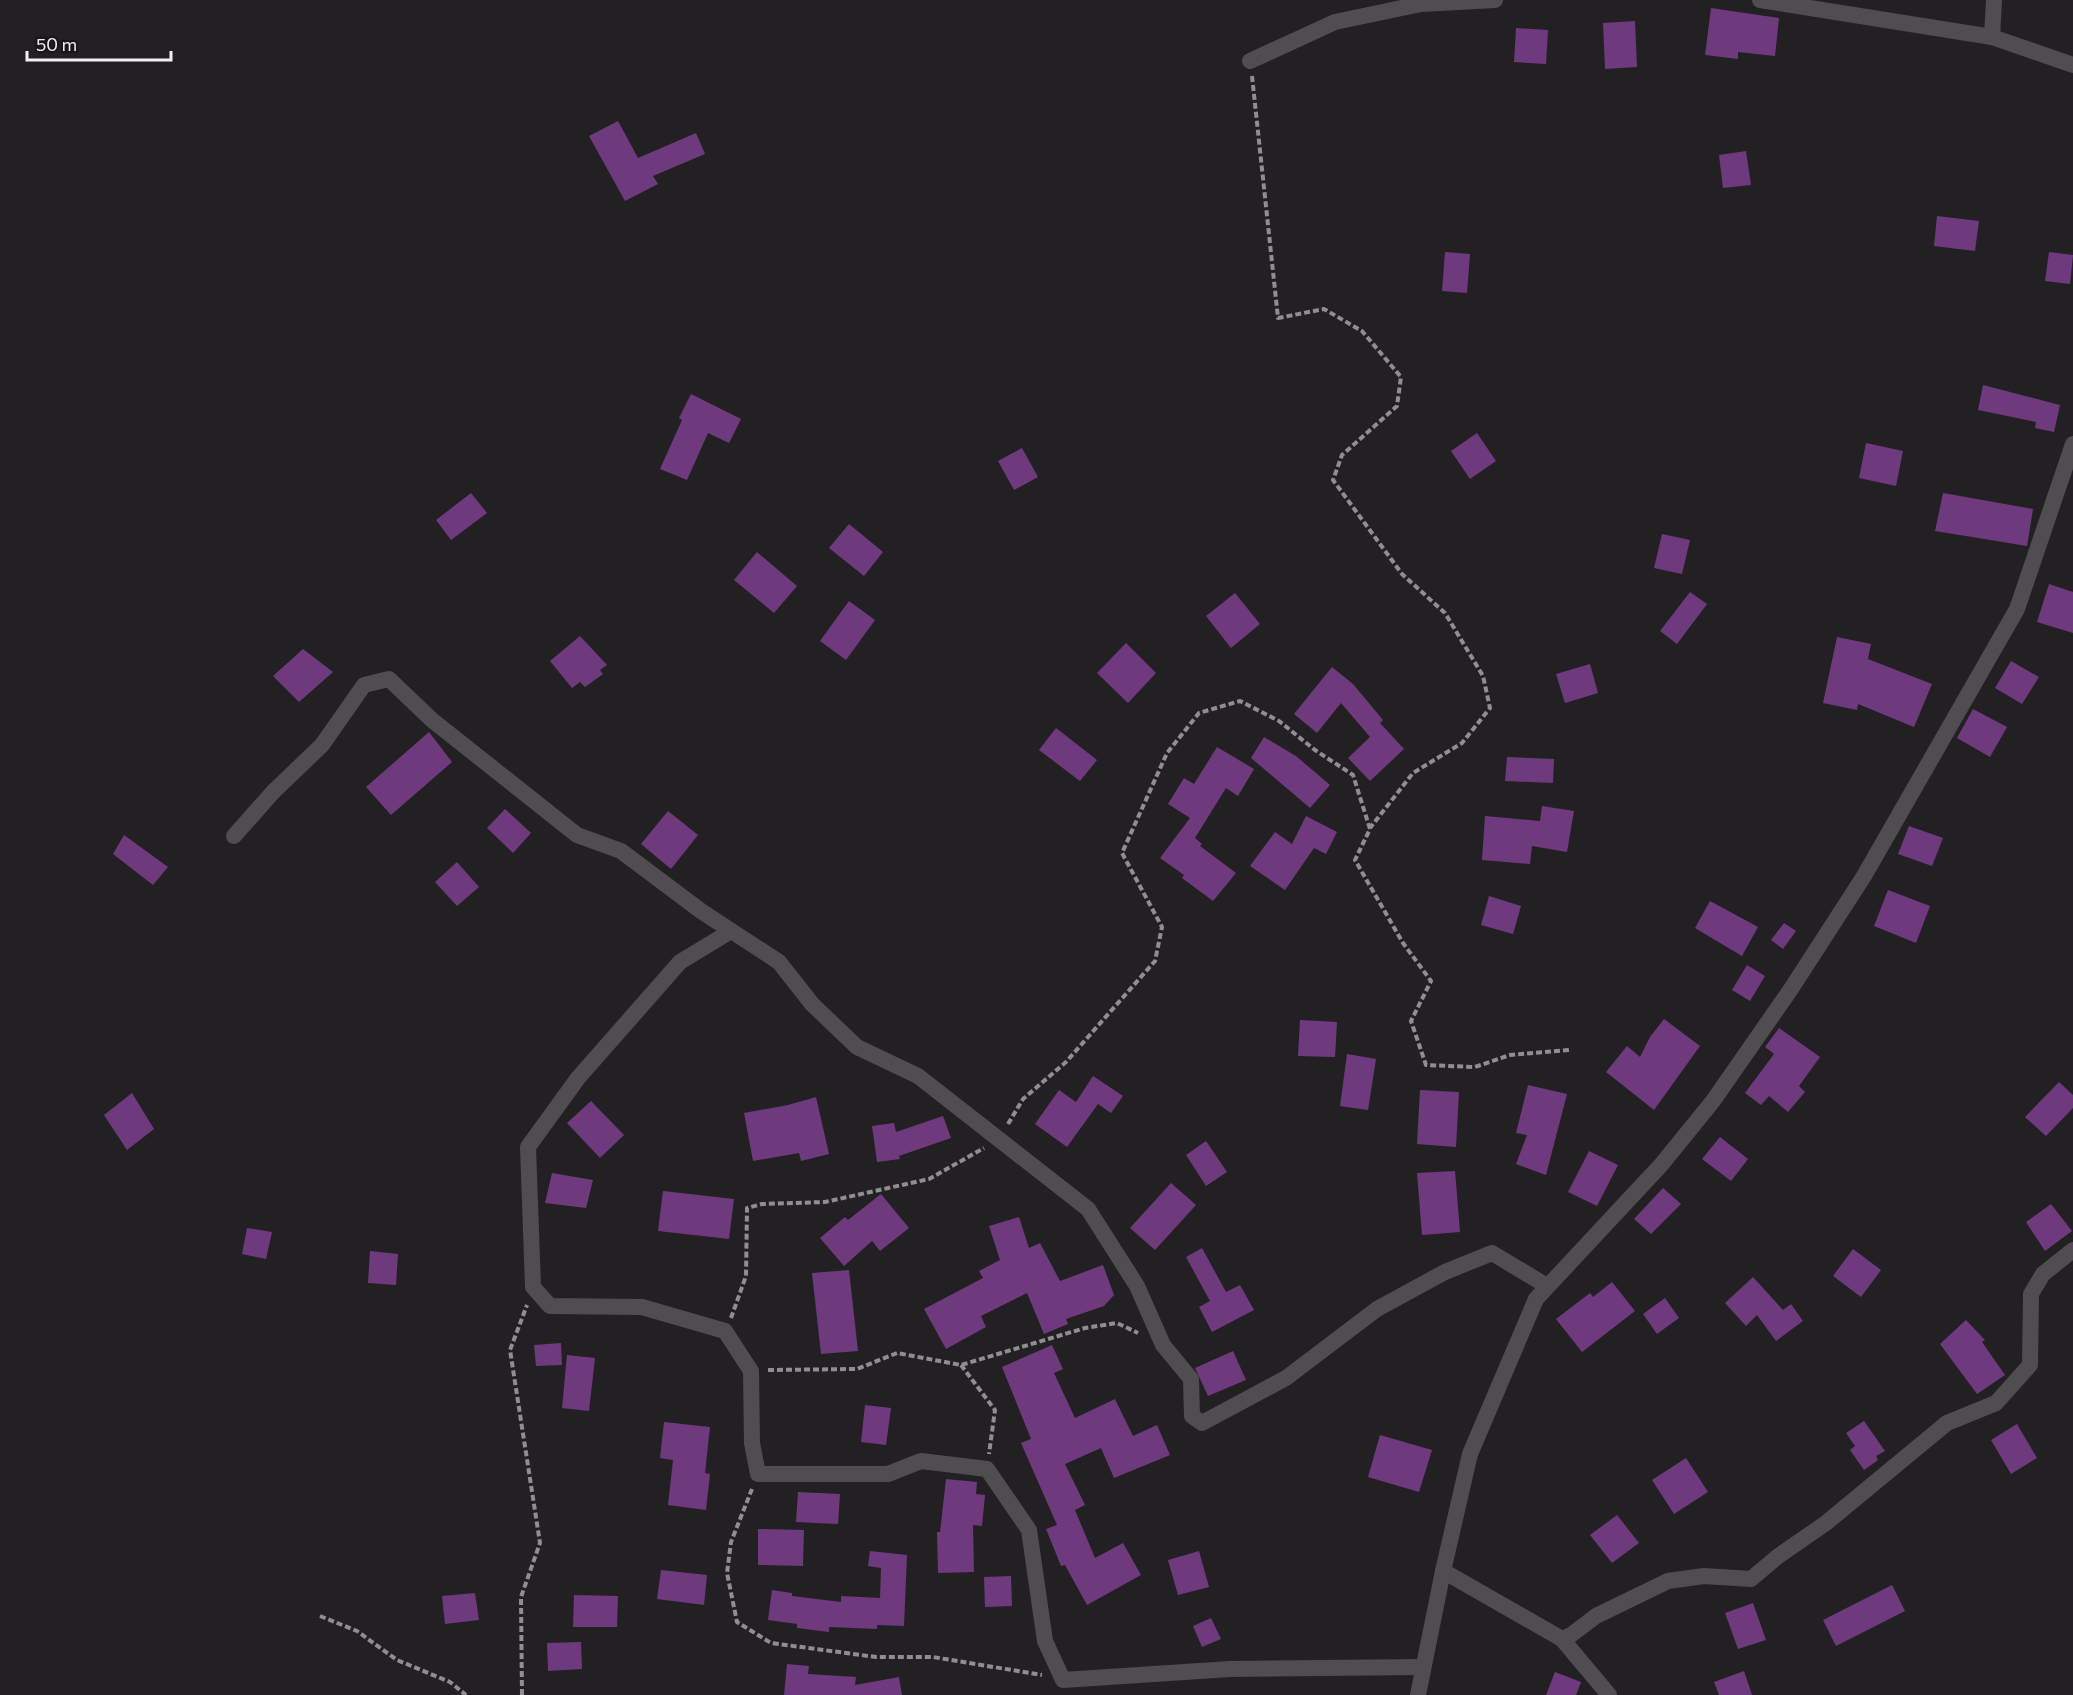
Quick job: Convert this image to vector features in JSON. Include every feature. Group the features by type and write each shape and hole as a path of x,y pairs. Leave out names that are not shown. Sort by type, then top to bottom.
{"street":[{"path":"1250,61 1335,22 1421,4 1496,0"},
{"path":"1760,0 1798,2 1992,37 2073,65"},
{"path":"1992,37 1994,0"},
{"path":"1418,1695 1443,1570 1470,1454 1536,1299 1661,1166 1713,1101 1791,989 1864,876 2017,609 2073,444"},
{"path":"234,836 273,792 322,745 364,685 389,679 432,720 577,835 621,851 731,931 779,962 812,1004 857,1047 918,1076 1088,1209 1137,1286 1163,1345 1191,1379 1192,1416 1202,1423 1286,1378 1377,1309 1445,1272 1492,1253 1547,1286"},
{"path":"731,931 680,962 578,1078 528,1147 533,1287 550,1306 642,1307 725,1331 751,1371 752,1443 758,1474 888,1474 921,1461 987,1469 1029,1530 1045,1641 1063,1680 1230,1668 1423,1667"},
{"path":"1562,1639 1572,1635 1596,1616 1668,1581 1704,1576 1750,1579 1826,1523 1947,1423 1996,1403 2030,1365 2031,1294 2043,1274 2073,1250"},
{"path":"1443,1570 1562,1639 1609,1695"}],"path":[{"path":"1250,61 1278,318 1324,309 1362,331 1401,377 1396,406 1342,455 1333,480 1402,574 1445,613 1483,676 1490,708 1462,743 1413,773 1370,829 1355,860 1403,943 1431,981 1411,1021 1426,1065 1475,1067 1510,1055 1569,1050"},
{"path":"725,1331 746,1276 747,1208 762,1204 825,1202 929,1179 998,1140 1023,1099 1066,1062 1155,961 1162,927 1122,853 1167,753 1199,713 1240,701 1279,722 1315,750 1353,774 1370,829"},
{"path":"522,1695 521,1597 540,1543 510,1350 533,1287"},
{"path":"751,1371 857,1369 897,1353 961,1365 1085,1328 1118,1323 1163,1345"},
{"path":"961,1365 995,1410 987,1469"},
{"path":"758,1474 731,1542 727,1573 737,1622 771,1643 876,1658 933,1657 1063,1680"},
{"path":"320,1616 357,1631 397,1660 450,1682 466,1695"}],"building":[{"path":"1711,8 1779,18 1775,56 1738,52 1738,59 1705,55"},
{"path":"1635,21 1637,67 1605,69 1603,23"},
{"path":"1516,28 1548,30 1546,64 1514,62"},
{"path":"618,121 638,158 696,133 705,154 653,176 658,184 625,201 589,136"},
{"path":"1746,151 1751,185 1723,188 1719,155"},
{"path":"1937,216 1979,221 1975,251 1934,246"},
{"path":"1445,252 1470,254 1467,293 1442,291"},
{"path":"2049,252 2073,255 2070,284 2045,281"},
{"path":"1983,385 2060,405 2054,432 2035,428 2036,422 1978,410"},
{"path":"691,394 741,419 729,443 708,433 687,480 660,469 682,420 679,418"},
{"path":"1477,433 1496,461 1470,479 1451,451"},
{"path":"1866,443 1903,451 1896,486 1859,478"},
{"path":"1022,448 1038,477 1014,490 998,461"},
{"path":"471,493 487,513 451,540 436,520"},
{"path":"1943,493 2033,509 2027,546 1935,531"},
{"path":"849,524 883,552 864,576 829,548"},
{"path":"1662,534 1690,540 1682,574 1654,568"},
{"path":"757,552 797,586 774,613 734,580"},
{"path":"2049,584 2073,592 2073,633 2037,622"},
{"path":"1690,592 1707,604 1677,644 1660,631"},
{"path":"1235,593 1260,624 1231,648 1206,616"},
{"path":"849,601 875,620 846,660 820,641"},
{"path":"580,636 607,665 600,670 603,674 585,687 580,682 572,688 550,661"},
{"path":"1837,637 1871,644 1868,659 1932,684 1914,727 1858,704 1857,710 1823,703"},
{"path":"1126,643 1156,673 1128,703 1097,673"},
{"path":"303,649 333,672 299,702 273,676"},
{"path":"2011,661 2039,677 2022,704 1995,688"},
{"path":"1590,664 1598,693 1565,703 1556,674"},
{"path":"1332,667 1353,684 1383,720 1380,723 1404,749 1370,781 1348,758 1370,737 1341,703 1317,733 1294,714"},
{"path":"1973,709 2007,727 1990,757 1957,738"},
{"path":"1056,728 1097,760 1080,781 1039,750"},
{"path":"429,732 452,762 391,815 366,787"},
{"path":"1264,737 1296,756 1330,785 1310,808 1251,758"},
{"path":"1217,747 1254,769 1238,796 1226,788 1195,838 1202,844 1200,846 1236,873 1213,901 1182,878 1184,875 1160,858 1190,818 1168,804 1184,778 1194,784"},
{"path":"1507,757 1554,759 1553,783 1505,781"},
{"path":"1542,806 1574,811 1567,852 1532,846 1530,864 1482,860 1485,816 1540,821"},
{"path":"505,809 531,833 513,853 487,828"},
{"path":"668,811 698,835 671,869 641,844"},
{"path":"1306,816 1337,832 1326,854 1314,848 1285,890 1250,866 1275,832 1292,844"},
{"path":"1909,826 1943,838 1932,866 1898,854"},
{"path":"124,835 168,867 153,885 113,854"},
{"path":"457,862 479,887 457,906 435,882"},
{"path":"1888,890 1930,906 1916,943 1874,926"},
{"path":"1489,896 1521,906 1513,934 1481,925"},
{"path":"1710,901 1758,927 1742,956 1695,928"},
{"path":"1784,923 1796,931 1783,949 1771,940"},
{"path":"1747,965 1765,976 1750,1001 1732,990"},
{"path":"1664,1019 1700,1046 1654,1110 1606,1072 1627,1046 1640,1057 1650,1037"},
{"path":"1300,1020 1337,1022 1335,1057 1298,1056"},
{"path":"1779,1028 1820,1057 1799,1086 1805,1092 1788,1112 1769,1096 1761,1105 1745,1093 1774,1054 1765,1047"},
{"path":"1347,1054 1376,1059 1368,1110 1340,1106"},
{"path":"1093,1076 1123,1096 1111,1113 1098,1104 1067,1147 1035,1124 1059,1090 1076,1102"},
{"path":"2059,1082 2073,1095 2073,1108 2046,1136 2025,1117"},
{"path":"1528,1085 1567,1094 1546,1175 1516,1164 1527,1135 1516,1133"},
{"path":"1420,1090 1459,1092 1456,1147 1417,1144"},
{"path":"132,1093 154,1129 127,1150 104,1115"},
{"path":"816,1097 829,1154 801,1161 799,1153 753,1161 744,1113"},
{"path":"591,1101 624,1135 600,1158 567,1123"},
{"path":"943,1116 951,1138 899,1156 900,1159 877,1162 872,1126 894,1123 896,1132"},
{"path":"1720,1137 1748,1159 1731,1181 1702,1159"},
{"path":"1206,1141 1227,1172 1206,1186 1186,1155"},
{"path":"1589,1151 1618,1165 1597,1206 1568,1192"},
{"path":"1455,1171 1460,1232 1422,1235 1417,1173"},
{"path":"552,1173 593,1180 586,1208 545,1203"},
{"path":"1171,1183 1196,1205 1155,1250 1130,1228"},
{"path":"1663,1188 1681,1204 1651,1234 1634,1219"},
{"path":"663,1191 734,1199 729,1239 658,1231"},
{"path":"881,1194 909,1228 880,1251 872,1241 844,1266 820,1238 845,1217 848,1220"},
{"path":"2051,1204 2072,1231 2045,1251 2026,1222"},
{"path":"1019,1217 1029,1248 1040,1243 1060,1281 1103,1265 1114,1295 1104,1306 1066,1319 1068,1324 1044,1334 1027,1293 981,1316 986,1327 946,1349 924,1309 983,1278 979,1271 1000,1260 989,1226"},
{"path":"247,1228 272,1232 266,1259 242,1254"},
{"path":"1202,1248 1226,1292 1240,1285 1254,1310 1212,1332 1199,1307 1210,1301 1186,1257"},
{"path":"1853,1249 1881,1270 1861,1297 1833,1276"},
{"path":"370,1251 398,1254 396,1285 368,1283"},
{"path":"849,1270 858,1351 821,1354 812,1273"},
{"path":"1753,1277 1783,1310 1791,1304 1803,1321 1776,1341 1757,1315 1746,1326 1725,1303"},
{"path":"1612,1282 1635,1311 1582,1352 1556,1319 1590,1293 1593,1297"},
{"path":"1665,1298 1679,1318 1657,1334 1643,1314"},
{"path":"1966,1320 1985,1340 1982,1342 2005,1375 1977,1394 1940,1344"},
{"path":"561,1343 562,1365 536,1366 534,1345"},
{"path":"1052,1345 1063,1369 1054,1373 1075,1418 1115,1399 1133,1436 1157,1425 1170,1455 1114,1478 1101,1448 1065,1464 1085,1505 1075,1510 1095,1558 1123,1543 1141,1575 1087,1605 1065,1565 1061,1566 1046,1529 1057,1525 1021,1443 1031,1439 1002,1367"},
{"path":"1233,1351 1246,1380 1208,1396 1195,1368"},
{"path":"567,1355 595,1358 589,1411 562,1408"},
{"path":"865,1405 891,1408 886,1445 861,1442"},
{"path":"1864,1421 1885,1451 1876,1456 1878,1460 1864,1470 1850,1450 1855,1446 1846,1433"},
{"path":"664,1422 710,1427 705,1473 710,1474 706,1510 668,1505 673,1460 660,1458"},
{"path":"2017,1424 2037,1458 2011,1474 1991,1440"},
{"path":"1380,1435 1432,1450 1419,1492 1368,1477"},
{"path":"1686,1458 1708,1492 1674,1514 1652,1480"},
{"path":"946,1479 977,1482 976,1494 985,1495 982,1526 973,1525 974,1572 938,1573 937,1532 940,1532"},
{"path":"798,1492 840,1494 838,1524 796,1522"},
{"path":"1617,1515 1639,1543 1612,1563 1590,1535"},
{"path":"758,1529 804,1530 803,1566 758,1565"},
{"path":"870,1551 907,1555 904,1626 877,1625 877,1629 829,1627 829,1632 797,1628 797,1624 768,1620 772,1590 792,1593 792,1596 841,1602 841,1596 880,1598 881,1568 868,1566"},
{"path":"1199,1551 1209,1587 1178,1595 1168,1560"},
{"path":"661,1570 707,1575 704,1605 657,1599"},
{"path":"1011,1576 1012,1606 985,1607 984,1577"},
{"path":"1892,1585 1905,1611 1836,1646 1823,1620"},
{"path":"475,1593 479,1620 445,1624 442,1596"},
{"path":"574,1595 618,1596 617,1627 573,1627"},
{"path":"1753,1603 1766,1640 1738,1649 1725,1613"},
{"path":"1211,1618 1221,1639 1202,1647 1193,1626"},
{"path":"581,1642 582,1669 548,1671 547,1643"},
{"path":"787,1664 809,1666 808,1674 856,1677 855,1685 899,1677 902,1695 784,1695"},
{"path":"1744,1671 1752,1695 1719,1695 1714,1682"},
{"path":"1555,1672 1581,1682 1576,1695 1546,1695"}]}
